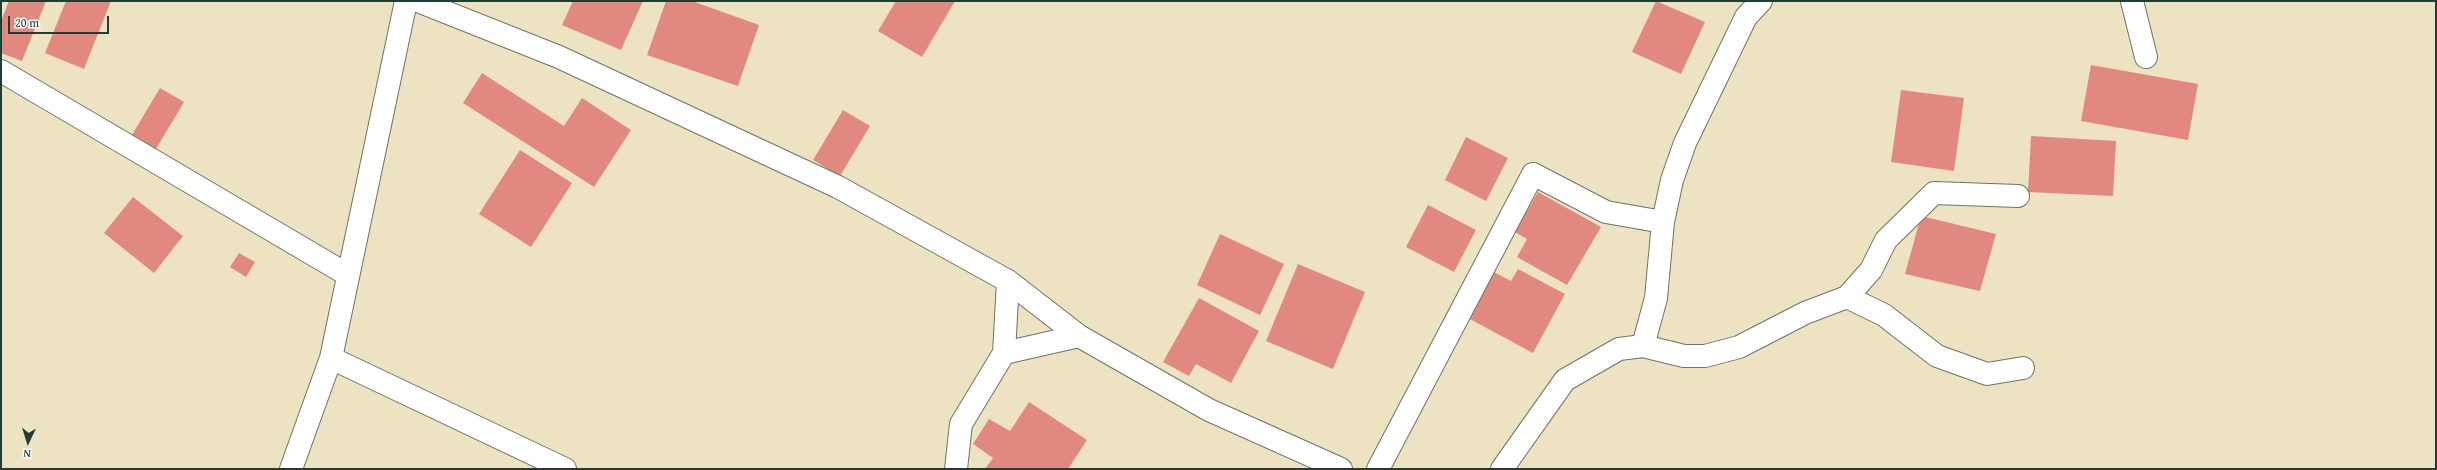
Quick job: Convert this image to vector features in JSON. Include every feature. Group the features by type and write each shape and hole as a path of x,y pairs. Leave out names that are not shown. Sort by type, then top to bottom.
{"street":[{"path":"291,469 331,358 406,1"},
{"path":"418,1 559,57 838,187 1008,281 1079,336 1209,410 1341,469"},
{"path":"1643,346 1656,298 1662,222 1672,180 1685,143 1746,17 1761,1"},
{"path":"2132,1 2146,58"},
{"path":"1,71 348,275"},
{"path":"1378,469 1533,174 1606,212 1662,222"},
{"path":"1502,469 1565,380 1619,349 1643,346 1677,355 1705,356 1739,348 1806,313 1848,297 1871,270 1886,240 1934,193 2018,196"},
{"path":"956,469 961,424 1004,353 1008,281"},
{"path":"1848,297 1884,315 1937,356 1988,374 2023,368"},
{"path":"1004,353 1079,336"},
{"path":"331,358 565,469"}],"building":[{"path":"9,1 46,1 22,61 1,53 1,21"},
{"path":"66,1 111,1 84,69 45,53"},
{"path":"573,1 643,1 621,50 562,25"},
{"path":"666,1 692,1 759,25 738,86 647,55"},
{"path":"896,1 955,1 922,57 878,31"},
{"path":"1656,1 1705,22 1681,74 1632,52"},
{"path":"2091,65 2198,84 2188,140 2081,121"},
{"path":"482,73 564,126 582,98 631,130 594,187 463,103"},
{"path":"160,88 184,102 156,149 132,135"},
{"path":"1901,90 1964,98 1954,171 1891,162"},
{"path":"843,110 870,126 840,176 813,160"},
{"path":"2031,136 2116,141 2113,196 2028,192"},
{"path":"1466,137 1508,158 1486,201 1445,180"},
{"path":"520,150 572,183 531,247 479,214"},
{"path":"1538,192 1601,227 1567,285 1517,257 1527,239 1515,232"},
{"path":"133,197 183,236 154,273 104,233"},
{"path":"1428,205 1476,230 1454,272 1406,247"},
{"path":"1921,216 1996,234 1980,291 1905,274"},
{"path":"1220,234 1284,264 1260,315 1197,285"},
{"path":"239,253 255,262 246,277 230,267"},
{"path":"1298,264 1365,292 1333,369 1266,341"},
{"path":"1518,269 1565,294 1533,353 1468,318 1494,272 1511,281"},
{"path":"1199,298 1259,331 1231,383 1196,364 1189,376 1163,362"},
{"path":"1029,402 1087,440 1068,469 985,469 993,458 973,444 989,419 1010,431"}]}
